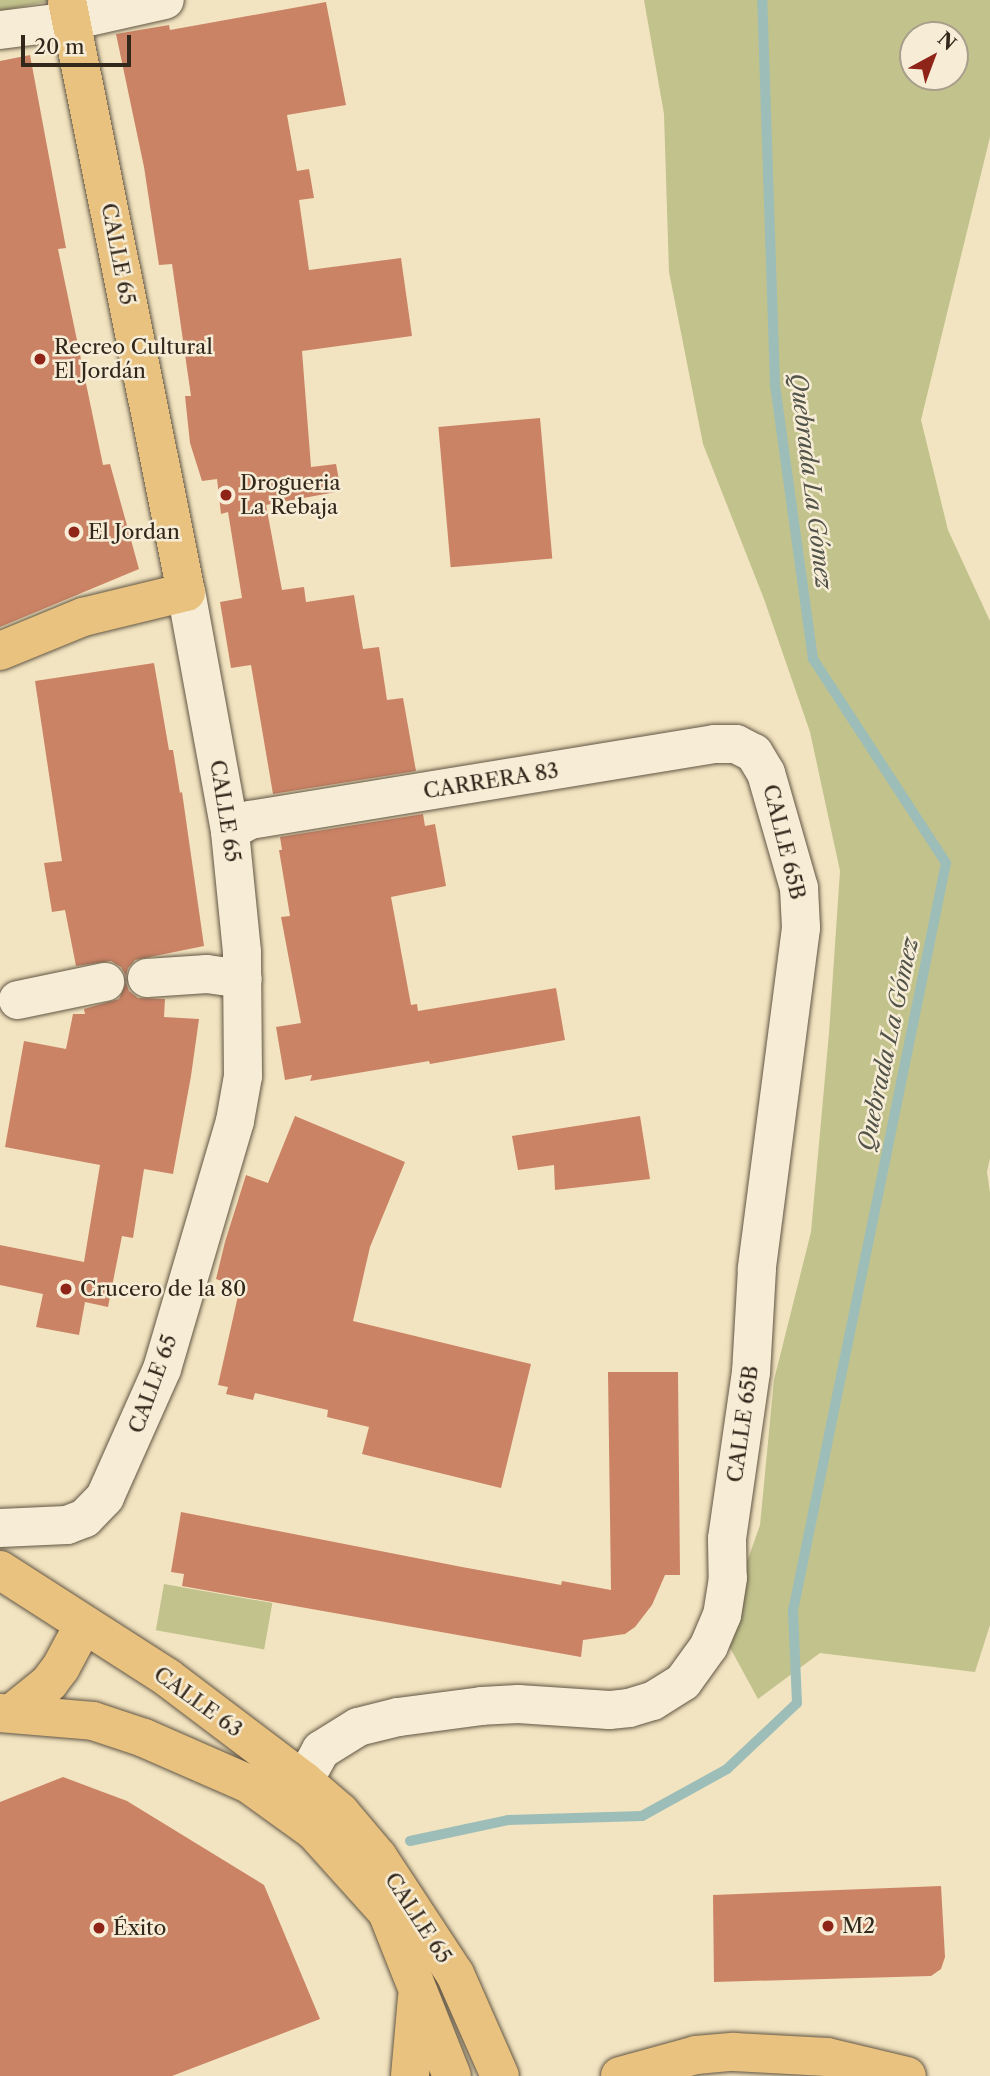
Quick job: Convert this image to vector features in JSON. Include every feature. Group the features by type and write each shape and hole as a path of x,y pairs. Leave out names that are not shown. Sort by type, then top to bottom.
{"main road":[{"name":"CALLE 65","path":"69,10 186,592"},
{"path":"0,651 83,617 186,592"},
{"name":"CALLE 63","path":"0,1570 83,1626 168,1678 304,1781 340,1812 378,1857"},
{"path":"6,1713 49,1683 83,1626"},
{"path":"6,1713 93,1721 144,1738 249,1784 314,1831 387,1912"},
{"name":"CALLE 65","path":"378,1857 387,1912 452,2076"},
{"name":"CALLE 65","path":"378,1857 455,1975 477,2019 500,2076"},
{"path":"410,2076 417,1988"},
{"path":"620,2076 696,2055 734,2052 827,2057 907,2076"}],"street":[{"path":"0,30 69,10 165,0"},
{"name":"CALLE 65","path":"0,1528 67,1525 85,1518 105,1497 142,1419 191,1280 235,1121 243,1076 243,979 230,831 186,592"},
{"name":"CARRERA 83","path":"230,831 250,820 715,744 736,744 754,753"},
{"name":"CALLE 65B","path":"304,1781 312,1763 333,1741 358,1727 482,1706 518,1704 609,1710 652,1701 683,1682 709,1646 722,1615 728,1578 727,1539 751,1372 757,1269 801,928 799,888 766,773 754,753"},
{"path":"147,978 207,974 243,979"},
{"path":"18,1000 105,982"}],"green space":[{"path":"0,0 55,0 0,11"},
{"path":"644,0 990,0 990,137 921,420 948,530 990,621 990,1158 987,1172 990,1192 990,1625 975,1672 820,1653 758,1699 722,1633 760,1525 774,1380 811,1232 840,871 810,732 764,599 703,444 669,272 664,114"},
{"path":"164,1584 272,1603 264,1649 156,1630"}],"building":[{"path":"326,2 346,105 287,115 297,171 309,169 314,198 299,200 309,270 401,258 412,336 302,351 311,467 336,464 341,491 266,505 282,590 304,587 306,602 354,595 363,649 379,647 387,700 403,698 416,771 273,794 251,665 231,668 220,602 242,598 228,512 221,514 217,479 202,481 190,443 185,396 191,396 172,264 159,265 144,167 116,34 169,25 170,30"},
{"path":"30,55 66,248 58,249 103,465 110,464 139,569 0,627 0,61"},
{"path":"540,418 552,558 451,567 438,427"},
{"path":"154,663 169,750 173,750 180,793 182,792 204,946 135,960 128,968 126,976 121,967 111,961 76,966 65,910 52,912 44,863 62,861 35,681"},
{"path":"423,814 425,826 435,824 446,886 391,897 411,1005 417,1004 418,1011 556,988 565,1040 430,1064 429,1061 310,1081 312,1075 285,1080 276,1027 301,1023 281,917 290,916 279,850 282,850 280,837"},
{"path":"126,983 129,991 138,998 165,999 164,1017 199,1019 173,1174 144,1169 133,1238 122,1236 108,1307 85,1302 79,1335 36,1327 43,1294 0,1285 0,1245 84,1262 100,1165 5,1147 24,1041 66,1049 73,1014 85,1014 84,1009 119,999"},
{"path":"295,1116 405,1162 370,1247 353,1321 531,1364 501,1488 362,1454 369,1427 327,1417 328,1410 255,1393 253,1400 226,1394 228,1387 218,1385 240,1287 216,1279 225,1242 246,1175 268,1183"},
{"path":"640,1116 650,1179 555,1190 554,1165 518,1170 512,1136"},
{"path":"608,1372 678,1372 680,1575 665,1575 652,1605 635,1627 625,1634 583,1640 581,1657 182,1586 184,1574 171,1572 181,1512 561,1585 562,1581 611,1590"},
{"path":"63,1777 127,1801 264,1885 320,2019 172,2076 0,2076 0,1802"},
{"name":"M2","path":"941,1886 945,1957 941,1969 931,1976 714,1982 713,1895"}],"waterway":[{"name":"Quebrada La Gómez","path":"410,1841 508,1820 642,1816 727,1769 797,1703 793,1611 946,863 813,659 775,384 762,0"}],"place":[{"name":"Recreo Cultural El Jordán","path":"40,359"},
{"name":"Drogueria La Rebaja","path":"226,495"},
{"name":"El Jordan","path":"74,532"},
{"name":"Crucero de la 80","path":"66,1289"},
{"name":"M2","path":"828,1926"},
{"name":"Éxito","path":"99,1928"}]}
